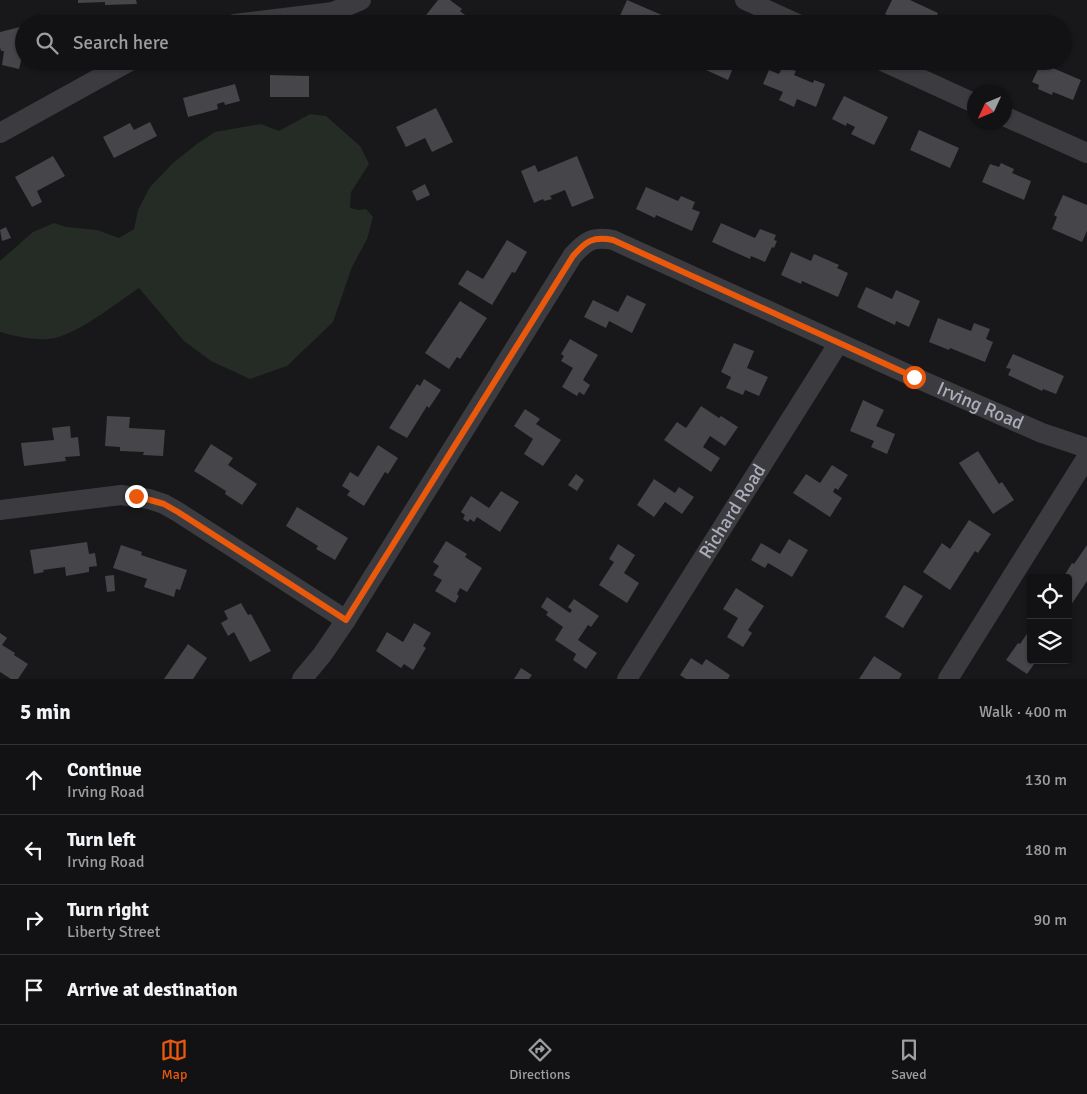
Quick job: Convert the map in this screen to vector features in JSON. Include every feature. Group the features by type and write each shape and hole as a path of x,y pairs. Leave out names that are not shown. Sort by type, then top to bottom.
{"street":[{"path":"308,15 333,12 361,0"},
{"path":"745,0 778,15"},
{"path":"0,133 114,70"},
{"path":"902,70 967,100"},
{"path":"1012,120 1087,154"},
{"name":"Irving Road","path":"302,679 322,655 346,620 573,256 581,246 590,240 601,238 613,240 838,344 1042,433 1087,448"},
{"name":"Richard Road","path":"627,679 838,344"},
{"path":"948,679 1087,457"},
{"path":"0,510 121,495 149,499 164,504 178,512 346,620"}],"shaded area":[{"path":"310,114 326,116 360,146 369,164 351,192 350,208 366,209 373,217 367,239 352,267 333,322 287,366 250,379 211,361 184,341 139,288 82,326 58,337 35,339 0,332 0,261 33,232 54,223 66,227 97,230 119,238 134,229 138,210 150,187 173,163 215,132 261,124 279,131"}],"building":[{"path":"78,0 136,0 137,4 105,5 105,2 78,3"},
{"path":"438,0 450,0 462,9 460,11 465,15 426,15"},
{"path":"627,0 662,15 620,15"},
{"path":"892,0 910,0 938,13 937,15 885,14"},
{"path":"15,28 15,68 2,65 4,51 1,51 0,47 0,32"},
{"path":"706,70 732,70 728,80"},
{"path":"769,70 779,74 781,70 793,70 796,71 794,75 813,83 814,80 825,84 816,107 797,99 794,107 779,100 783,92 763,84"},
{"path":"1038,70 1057,70 1081,80 1073,100 1053,92 1052,95 1038,89 1039,85 1032,82"},
{"path":"270,75 309,76 309,97 270,97"},
{"path":"235,84 240,101 225,105 224,102 217,104 218,109 188,117 183,98"},
{"path":"844,96 888,117 874,145 851,134 855,127 847,123 846,126 832,119"},
{"path":"436,108 453,142 432,152 425,138 406,147 396,127"},
{"path":"150,122 157,136 114,158 103,137 130,123 134,130"},
{"path":"919,130 959,148 950,168 910,150"},
{"path":"53,156 65,176 37,191 42,202 32,207 15,177"},
{"path":"577,156 594,198 572,207 565,190 550,196 552,199 544,201 543,199 534,203 521,171 535,165 538,172"},
{"path":"1001,163 1014,169 1012,173 1031,181 1024,200 982,182 990,164 999,167"},
{"path":"425,184 430,195 417,201 412,191"},
{"path":"646,187 678,201 681,196 695,202 692,209 700,212 692,231 656,215 655,218 636,209"},
{"path":"1063,195 1087,205 1087,231 1082,242 1052,229 1057,217 1054,215"},
{"path":"721,223 755,238 760,229 776,235 774,240 777,241 765,262 751,256 750,259 712,242"},
{"path":"6,227 11,238 2,241 0,230"},
{"path":"507,240 527,252 515,273 512,272 492,305 458,284 467,270 483,279"},
{"path":"791,252 811,261 814,254 839,265 837,268 848,273 838,297 802,281 801,284 781,275"},
{"path":"866,287 892,299 896,290 920,301 909,327 896,321 895,325 857,307"},
{"path":"627,295 646,304 632,333 609,321 606,328 584,317 593,300 618,312"},
{"path":"460,301 487,318 460,359 457,357 449,369 425,353"},
{"path":"938,318 971,331 974,323 990,329 986,339 993,342 985,362 929,342"},
{"path":"570,339 598,355 583,380 590,385 584,395 579,392 577,396 562,387 573,368 561,361 564,356 561,354"},
{"path":"734,343 754,351 747,368 768,377 759,396 745,390 743,395 726,388 731,377 721,372"},
{"path":"1013,354 1064,376 1056,394 1043,389 1042,391 1008,375 1011,369 1006,368"},
{"path":"424,379 441,390 429,408 427,406 407,438 389,428 417,384 420,386"},
{"path":"863,400 884,410 876,426 895,434 887,454 871,447 874,441 850,431"},
{"path":"701,406 719,418 721,416 738,427 725,446 710,436 703,447 720,458 711,472 664,440 677,422 686,428"},
{"path":"525,409 540,419 536,424 561,440 543,466 524,454 533,439 514,426"},
{"path":"107,416 130,417 129,428 165,430 163,456 143,455 144,452 120,451 120,447 105,446"},
{"path":"70,426 71,438 78,437 80,456 65,457 66,461 24,466 21,443 54,440 52,428"},
{"path":"211,444 233,458 228,465 257,484 242,505 225,494 226,491 194,471"},
{"path":"378,445 398,458 388,474 385,472 364,506 347,495 350,491 342,486 350,472 358,477"},
{"path":"978,451 999,484 1002,482 1014,500 993,514 959,463"},
{"path":"832,465 848,475 838,490 835,488 833,492 842,498 830,517 793,493 806,474 820,483"},
{"path":"576,474 584,480 577,491 568,485"},
{"path":"654,479 675,493 679,487 694,497 682,514 665,502 654,517 637,505"},
{"path":"501,491 519,502 500,532 477,517 474,522 470,519 468,522 463,519 465,515 461,512 471,496 489,508"},
{"path":"297,507 348,538 335,560 316,549 318,546 286,526"},
{"path":"969,520 991,534 978,553 975,551 950,590 923,572 942,543 950,549"},
{"path":"789,539 808,550 792,577 768,563 765,568 751,560 761,543 780,554"},
{"path":"446,541 467,554 465,557 482,568 467,592 460,588 457,594 459,596 455,603 435,591 442,580 433,575 439,566 433,562"},
{"path":"87,542 89,554 95,553 97,566 89,567 89,572 66,576 65,567 43,570 44,572 34,574 30,550"},
{"path":"618,544 635,555 624,573 639,583 627,603 599,585 614,562 609,559"},
{"path":"121,545 142,552 141,555 187,570 180,590 176,589 174,597 144,587 147,579 113,568"},
{"path":"1087,545 1087,581 1072,604 1072,574 1065,574 1072,563 1074,564"},
{"path":"114,575 115,591 107,592 105,576"},
{"path":"904,585 923,596 903,628 885,617"},
{"path":"736,588 764,606 748,630 752,633 743,647 727,637 738,618 723,609"},
{"path":"547,597 570,613 572,610 568,607 574,599 599,616 591,627 588,625 578,640 597,653 586,669 573,660 576,654 555,640 563,627 546,615 548,612 541,607"},
{"path":"241,603 248,615 251,614 271,651 250,662 234,632 228,636 221,623 228,619 224,611"},
{"path":"414,623 431,633 423,646 426,648 413,670 404,664 401,668 376,651 387,632 403,642"},
{"path":"0,633 7,638 2,645 28,664 18,679 11,679 0,672"},
{"path":"1027,634 1027,664 1034,664 1027,674 1006,660 1018,643 1020,644"},
{"path":"188,644 207,658 193,679 164,679"},
{"path":"874,656 902,674 899,679 859,679"},
{"path":"691,658 702,665 706,659 730,675 728,679 686,679 680,675"},
{"path":"521,668 532,675 529,679 514,679"}],"route":[{"path":"136,496 164,504 178,512 346,620 573,256 581,246 590,240 601,238 613,240 914,377"}]}
